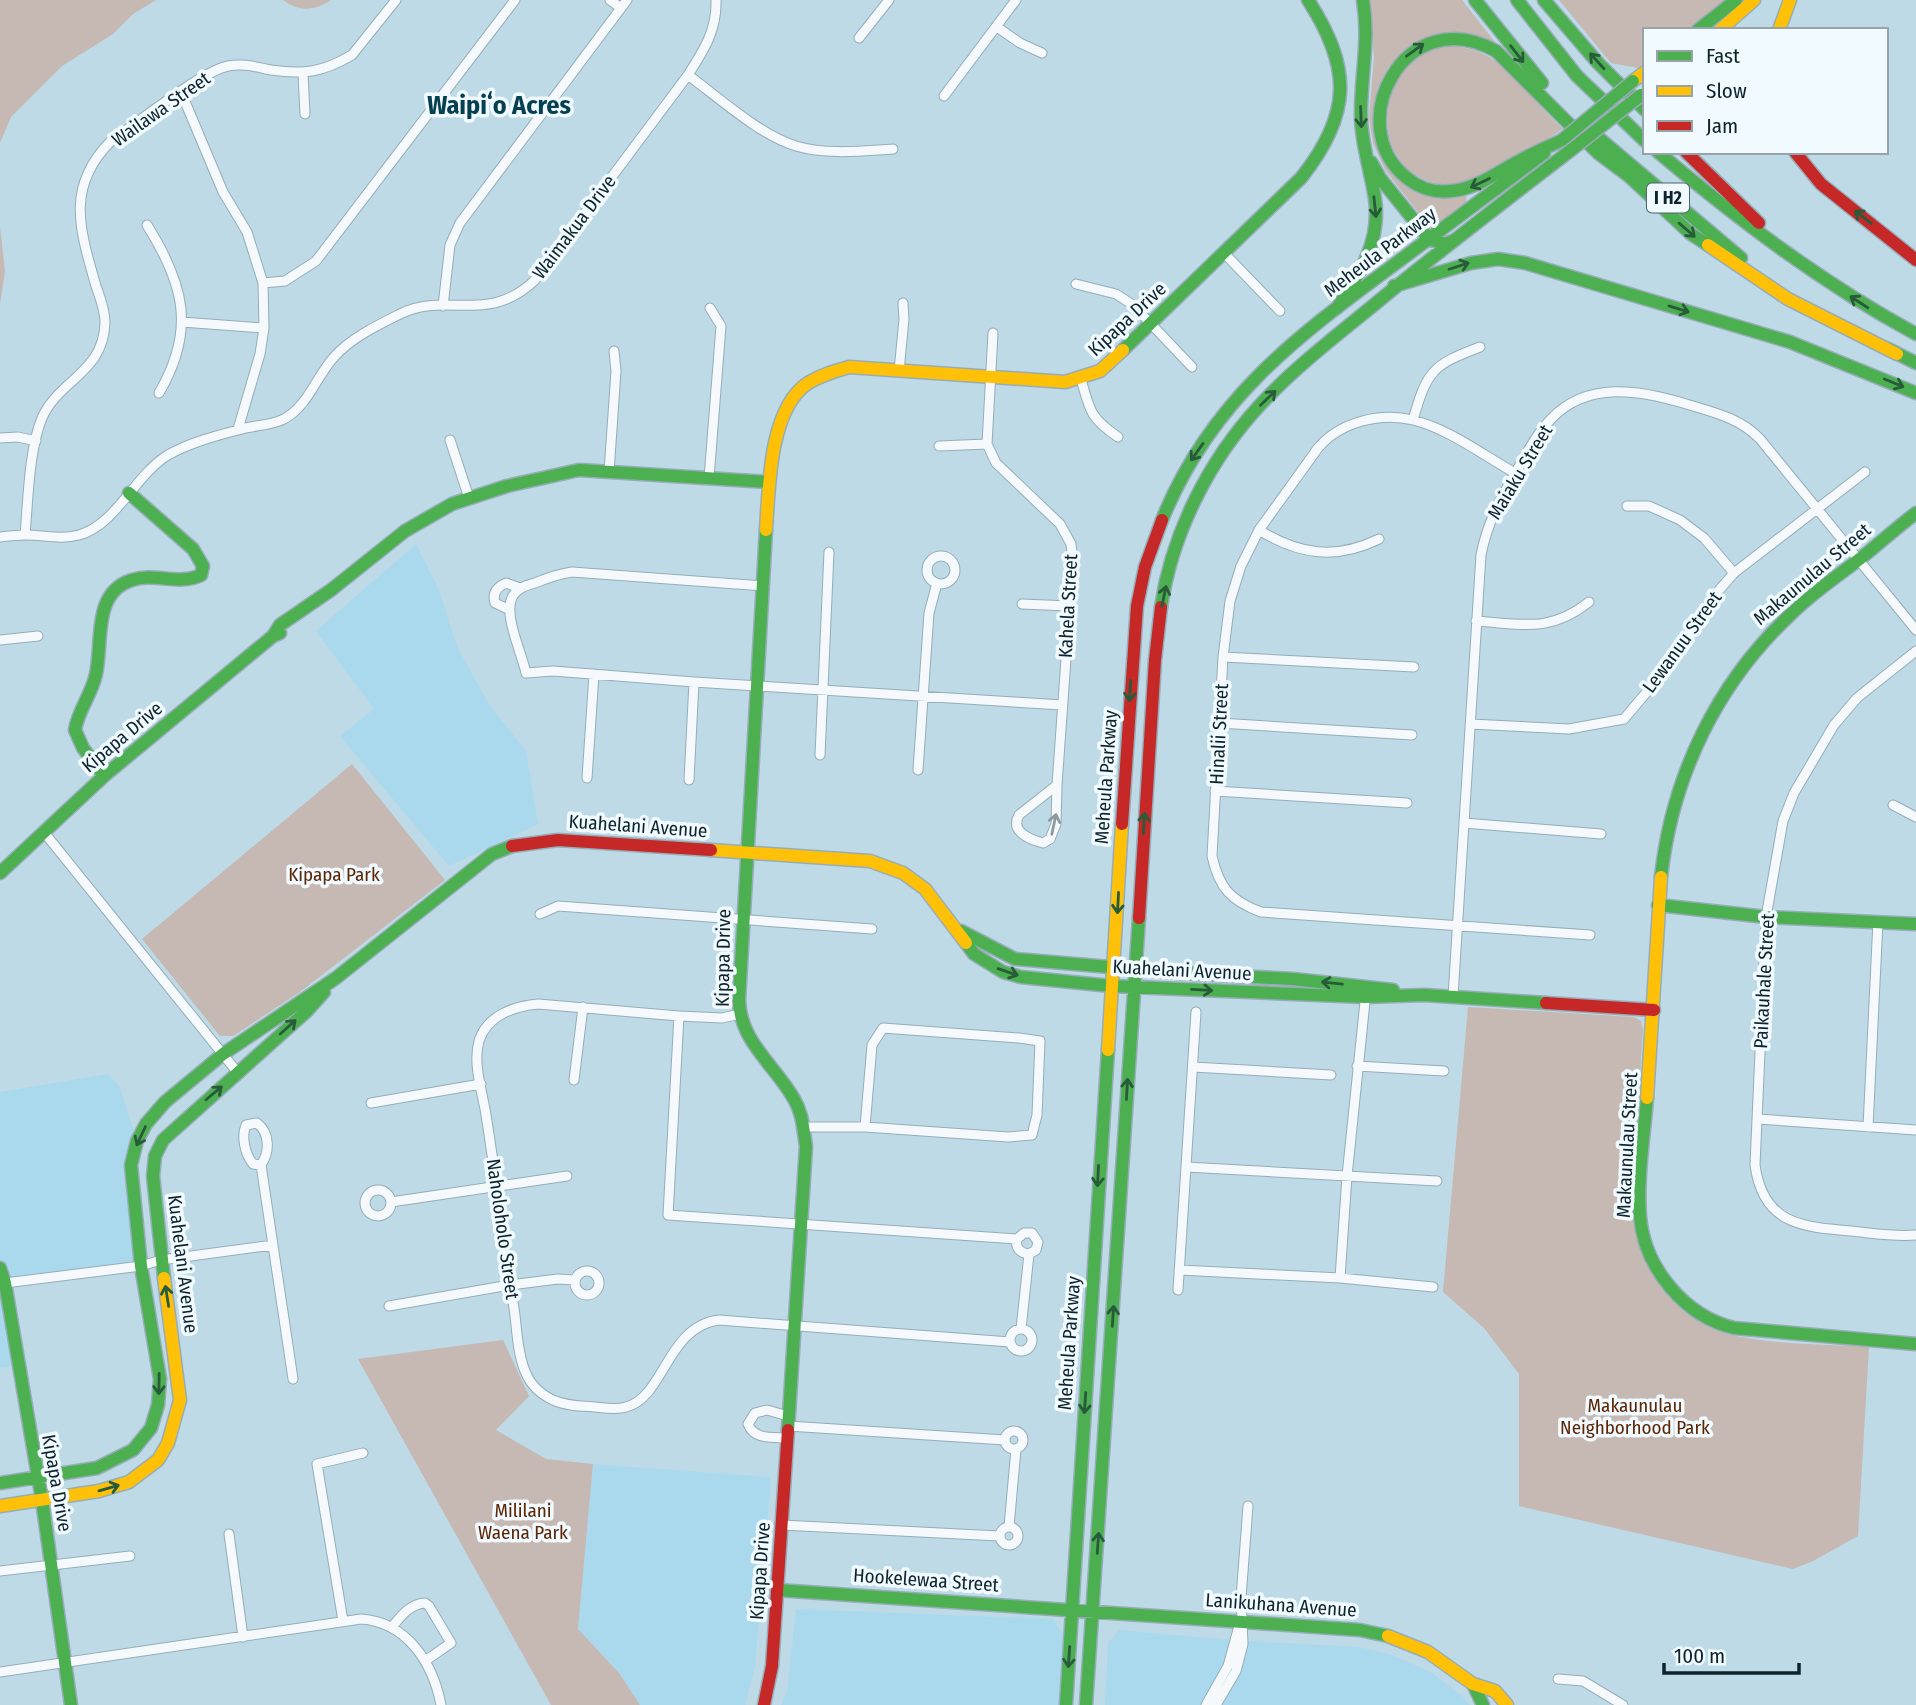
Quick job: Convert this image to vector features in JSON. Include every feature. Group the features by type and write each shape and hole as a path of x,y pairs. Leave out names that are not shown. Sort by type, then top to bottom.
{"main road":[{"name":"Kipapa Drive","path":"764,1705 772,1666 806,1146 800,1112 789,1091 754,1045 740,1014 739,992 769,482 779,424 786,406 796,392 818,376 849,367 1065,382 1100,371 1316,162 1332,135 1341,89 1338,65 1334,45 1324,22 1308,0"},
{"path":"1337,307 1362,271 1372,249 1376,230 1375,199 1368,175 1360,104 1367,36 1363,0"},
{"name":"I H2","path":"1475,0 1531,71 1572,117 1684,211 1785,288 1916,363"},
{"path":"1517,0 1577,76 1643,139"},
{"path":"1544,0 1598,63 1643,108"},
{"path":"1701,28 1736,0"},
{"path":"1725,28 1754,0"},
{"path":"1726,28 1763,0"},
{"path":"1780,28 1790,0"},
{"path":"1566,145 1518,161 1477,186 1437,192 1420,187 1405,178 1392,163 1383,148 1379,114 1381,99 1396,67 1411,51 1444,37 1464,37 1484,44 1496,51 1598,153 1630,177 1691,234 1788,299 1897,354"},
{"name":"Meheula Parkway","path":"1086,1705 1155,660 1160,617 1175,549 1190,512 1218,461 1253,412 1394,286 1455,240 1566,145 1643,74"},
{"name":"Meheula Parkway","path":"1066,1705 1137,600 1154,539 1167,505 1192,458 1240,395 1271,361 1337,307 1429,239 1643,93"},
{"path":"1363,140 1369,159 1380,178 1429,239 1446,244 1455,240"},
{"name":"I H2","path":"1660,154 1725,209 1804,266 1884,318 1916,334"},
{"path":"1688,154 1804,266"},
{"path":"1798,154 1821,184 1916,260"},
{"path":"1394,286 1471,262 1498,259 1525,262 1790,342 1916,393"},
{"name":"Kipapa Drive","path":"0,873 104,776 273,636 288,630 318,606 331,590 405,531 429,516 469,498 579,470 769,482"},
{"path":"104,776 79,742 75,730 96,676 106,602 119,586 136,578 152,576 187,582 201,575 202,566 193,549 129,493"},
{"name":"Makaunulau Street","path":"1916,513 1814,593 1768,636 1745,662 1704,727 1684,773 1672,809 1658,905 1640,1217 1650,1256 1672,1292 1703,1317 1723,1326 1751,1331 1916,1344"},
{"name":"Kuahelani Avenue","path":"0,1483 97,1468 118,1460 133,1450 151,1428 158,1405 160,1379 141,1266 131,1165 137,1141 146,1124 164,1102 223,1054 336,978 492,853 510,845 558,840 870,862 903,873 925,889 974,954 1003,971 1044,980 1133,987 1453,996 1654,1010"},
{"path":"1658,905 1766,917 1916,924"},
{"name":"Kuahelani Avenue","path":"957,929 1015,959 1134,970 1293,979 1366,992"},
{"name":"Kuahelani Avenue","path":"0,1506 99,1491 129,1482 158,1460 168,1443 180,1400 161,1260 153,1176 155,1156 163,1140 174,1128 307,1011 336,978"},
{"name":"Kipapa Drive","path":"0,1268 5,1283 36,1478 42,1500 71,1705"},
{"name":"Hookelewaa Street","path":"777,1590 1072,1610"},
{"name":"Lanikuhana Avenue","path":"1072,1610 1383,1634 1428,1652 1474,1684 1495,1691 1507,1705"},
{"path":"1474,1684 1483,1705"}],"street":[{"name":"Wailawa Street","path":"25,535 41,419 49,405 94,361 104,332 104,311 80,222 80,201 89,169 111,141 218,69 246,65 303,74 323,70 352,55 396,0"},
{"path":"263,283 285,281 316,261 515,0"},
{"path":"443,306 450,246 460,223 624,4 610,0"},
{"name":"Waimakua Drive","path":"0,537 25,535 65,538 94,529 106,520 167,456 194,443 284,419 302,404 331,360 344,347 404,312 443,306 482,306 520,294 688,75 708,44 714,29 716,0"},
{"path":"859,38 889,0"},
{"path":"944,96 1016,0"},
{"path":"997,27 1020,43 1042,53"},
{"path":"303,74 305,114"},
{"path":"688,75 769,134 797,147 830,150 893,149"},
{"path":"181,92 223,192 247,232 263,283 264,328 254,381 239,429"},
{"path":"147,225 173,272 180,291 182,322 172,364 159,393"},
{"path":"1224,253 1280,311"},
{"path":"1076,284 1116,294 1133,305 1192,367"},
{"path":"899,371 903,303"},
{"path":"709,478 721,326 710,308"},
{"path":"182,322 264,328"},
{"path":"939,446 987,444 993,333"},
{"path":"1413,420 1422,389 1431,373 1449,358 1480,347"},
{"path":"609,472 616,371 614,351"},
{"path":"1081,379 1092,415 1118,437"},
{"name":"Maiaku Street","path":"1453,996 1480,555 1490,518 1515,473 1552,418 1567,407 1617,390 1633,391 1733,418 1749,428 1916,630"},
{"name":"Hinalii Street","path":"1515,473 1453,437 1413,420 1370,419 1350,424 1326,438 1259,530 1236,582 1227,618 1223,657 1212,856 1215,869 1228,894 1241,905 1261,912 1590,935"},
{"path":"0,438 18,437 36,441"},
{"path":"450,440 469,498"},
{"name":"Kahela Street","path":"987,444 996,463 1060,524 1071,544 1073,561 1056,824 1050,839 1043,843 1034,841 1020,832 1015,822 1019,815 1057,785"},
{"name":"Lewanuu Street","path":"1470,724 1569,729 1624,719 1656,681 1714,596 1734,573 1865,472"},
{"path":"1627,506 1649,506 1680,520 1704,538 1734,573"},
{"path":"1259,530 1273,539 1311,552 1359,549 1379,539"},
{"path":"820,755 829,552"},
{"path":"764,586 587,572 558,574 520,588 510,601 510,619 526,673 553,671 1062,705"},
{"path":"510,610 495,603 495,591 506,583 520,588"},
{"path":"918,770 929,613 937,583"},
{"path":"1476,621 1537,625 1555,623 1572,616 1589,602"},
{"path":"1022,604 1069,606"},
{"path":"0,640 38,636"},
{"name":"Paikauhale Street","path":"1916,651 1857,698 1834,725 1794,793 1783,821 1766,917 1755,1166 1756,1178 1768,1203 1789,1221 1814,1228 1897,1236 1916,1235"},
{"path":"1223,657 1414,667"},
{"path":"587,778 594,674"},
{"path":"689,780 694,682"},
{"path":"1219,723 1412,735"},
{"path":"1215,791 1407,803"},
{"path":"1893,805 1916,817"},
{"path":"1464,823 1601,834"},
{"path":"43,831 237,1073"},
{"path":"540,914 558,906 872,929"},
{"path":"1868,1127 1878,921"},
{"path":"1340,1278 1357,1066 1366,992"},
{"name":"Naholoholo Street","path":"740,1014 722,1018 522,1005 502,1013 480,1039 478,1065 498,1186 510,1285 523,1368 531,1383 542,1394 564,1404 628,1407 646,1394 687,1335 696,1326 707,1321 1010,1342"},
{"path":"575,1080 583,1007"},
{"path":"1178,1290 1196,1012"},
{"path":"679,1016 668,1215 1017,1239 1024,1233 1035,1235 1038,1246 1029,1254 1021,1329"},
{"path":"804,1127 866,1127 1008,1137 1032,1135 1037,1115 1040,1041 883,1028 872,1045 866,1127"},
{"path":"1357,1066 1444,1071"},
{"path":"1193,1067 1331,1075"},
{"path":"371,1102 481,1084"},
{"path":"1758,1119 1916,1130"},
{"path":"261,1165 293,1379"},
{"path":"1186,1167 1437,1181"},
{"path":"391,1202 567,1176"},
{"path":"1017,1239 1020,1251 1029,1254"},
{"path":"5,1283 141,1266 161,1260 273,1245"},
{"path":"1179,1270 1340,1278 1433,1287"},
{"path":"390,1306 510,1285 558,1279 575,1280"},
{"path":"1021,1329 1032,1336 1029,1348 1019,1351 1013,1348 1010,1342 1013,1333 1021,1329"},
{"path":"788,1427 1005,1440"},
{"path":"1009,1527 1016,1449 1024,1442 1020,1432 1010,1431 1005,1440 1007,1446 1016,1449"},
{"path":"344,1621 317,1464 363,1454"},
{"path":"1216,1705 1241,1657 1248,1506"},
{"path":"782,1525 999,1536"},
{"path":"1009,1527 1017,1533 1016,1541 1006,1545 999,1536 1002,1529 1009,1527"},
{"path":"229,1534 243,1637"},
{"path":"0,1572 130,1556"},
{"path":"392,1627 402,1614 419,1603 429,1606 451,1643 425,1661"},
{"path":"0,1672 344,1621 372,1620 392,1627 414,1644 425,1661 441,1705"},
{"path":"1206,1705 1228,1666 1241,1621"},
{"path":"1558,1679 1583,1681 1623,1705"}],"shaded area":[{"path":"416,544 439,590 458,649 490,706 526,751 538,824 449,866 340,736 374,709 316,631"},
{"path":"107,1074 119,1085 137,1141 132,1158 141,1266 5,1283 19,1365 0,1368 0,1092"},
{"path":"593,1464 771,1477 755,1666 745,1705 640,1705 619,1673 578,1629"},
{"path":"796,1609 1053,1619 1063,1634 1059,1705 781,1705 787,1692"},
{"path":"1119,1630 1230,1640 1359,1647 1393,1655 1432,1673 1470,1705 1105,1705 1108,1643"}],"green space":[{"path":"0,0 156,0 133,14 113,34 62,66 11,117 0,143"},
{"path":"283,0 331,0 307,9 295,7"},
{"path":"1369,0 1462,0 1498,46 1465,32 1389,66 1378,88 1373,115 1390,171 1466,195 1467,204 1432,230 1385,170 1373,143 1369,118 1374,57"},
{"path":"1559,0 1726,0 1691,28 1643,28 1643,64 1638,68 1611,63"},
{"path":"1447,46 1467,48 1499,63 1563,129 1500,171 1473,184 1449,187 1415,175 1398,158 1389,137 1388,114 1393,91 1404,70 1423,55"},
{"path":"0,227 5,271 0,304"},
{"name":"Kipapa Park","path":"352,764 445,880 300,992 233,1036 220,1036 142,939"},
{"name":"Makaunulau Neighborhood Park","path":"1468,1007 1634,1017 1641,1021 1643,1029 1632,1209 1634,1226 1646,1263 1668,1296 1699,1322 1717,1330 1769,1341 1869,1347 1858,1536 1793,1569 1519,1506 1519,1374 1484,1328 1443,1292"},
{"name":"Mililani Waena Park","path":"503,1340 529,1396 496,1430 546,1459 593,1464 578,1629 619,1673 640,1705 551,1705 358,1359"}],"traffic: fast":[{"path":"1123,350 1301,178 1330,133 1340,90 1339,69 1333,47 1308,0"},
{"path":"1337,308 1361,270 1375,229 1375,199 1361,119 1366,31 1363,0"},
{"path":"1475,0 1542,83"},
{"path":"1517,0 1577,76 1643,139"},
{"path":"1544,0 1598,63 1643,108"},
{"path":"1701,28 1736,0"},
{"path":"1562,140 1470,187 1451,191 1433,190 1412,182 1388,156 1380,129 1382,102 1392,76 1410,55 1434,42 1463,40 1496,51 1598,153 1630,177 1691,234 1708,245"},
{"path":"1562,140 1633,81"},
{"path":"1571,150 1641,95"},
{"path":"1587,128 1741,258"},
{"path":"1161,607 1174,552 1196,499 1225,449 1260,405 1330,340 1571,150"},
{"path":"1162,520 1182,478 1205,440 1230,406 1259,375 1323,318 1544,153"},
{"path":"1660,154 1719,202 1814,272 1916,334"},
{"path":"1371,162 1380,178 1429,239 1445,244 1455,240"},
{"path":"1394,286 1471,263 1498,259 1525,263 1790,342 1916,393"},
{"path":"1888,349 1916,363"},
{"path":"273,636 280,625 331,590 405,531 452,504 507,486 579,470 769,482"},
{"path":"104,776 83,748 75,730 96,674 102,620 110,595 119,586 141,578 192,578 201,575 203,566 193,549 129,493"},
{"path":"1661,877 1667,840 1687,768 1720,701 1741,670 1800,606 1916,513"},
{"path":"766,530 739,1000 745,1028 752,1041 797,1105 806,1146 788,1430"},
{"path":"0,873 104,776 280,633"},
{"path":"0,1483 97,1468 133,1450 151,1428 158,1405 160,1379 141,1266 131,1165 137,1141 146,1124 165,1102 223,1054 336,978 492,854 512,846"},
{"path":"1658,905 1766,917 1916,924"},
{"path":"1086,1705 1139,918"},
{"path":"961,931 1015,959 1180,973 1293,979 1393,990"},
{"path":"966,943 974,954 1003,972 1021,977 1111,986 1365,997 1424,995 1546,1003"},
{"path":"164,1278 153,1176 155,1156 163,1140 307,1011 324,992"},
{"path":"1066,1705 1108,1050"},
{"path":"1647,1098 1639,1187 1643,1235 1658,1271 1683,1301 1699,1313 1734,1328 1916,1344"},
{"path":"0,1268 5,1283 42,1500 71,1705"},
{"path":"777,1590 1360,1630 1388,1636"},
{"path":"1473,1684 1483,1705"}],"traffic: slow":[{"path":"1722,28 1754,0"},
{"path":"1780,28 1790,0"},
{"path":"1633,81 1643,74"},
{"path":"1708,245 1788,299 1897,354"},
{"path":"766,530 770,471 778,430 795,395 813,380 849,367 1065,382 1100,371 1123,350"},
{"path":"1108,1050 1122,824"},
{"path":"711,850 870,861 903,873 925,889 966,943"},
{"path":"1647,1098 1661,877"},
{"path":"0,1506 99,1491 129,1482 158,1460 168,1443 180,1400 164,1278"},
{"path":"1388,1636 1428,1652 1473,1684 1495,1691 1507,1705"}],"traffic: jam":[{"path":"1688,154 1759,223"},
{"path":"1797,154 1821,184 1916,260"},
{"path":"1122,824 1137,606 1145,567 1162,520"},
{"path":"1139,918 1155,660 1161,607"},
{"path":"512,846 558,840 711,850"},
{"path":"1546,1003 1654,1010"},
{"path":"764,1705 772,1666 788,1430"}],"district":[{"name":"Waipiʻo Acres","path":"499,105"}]}
